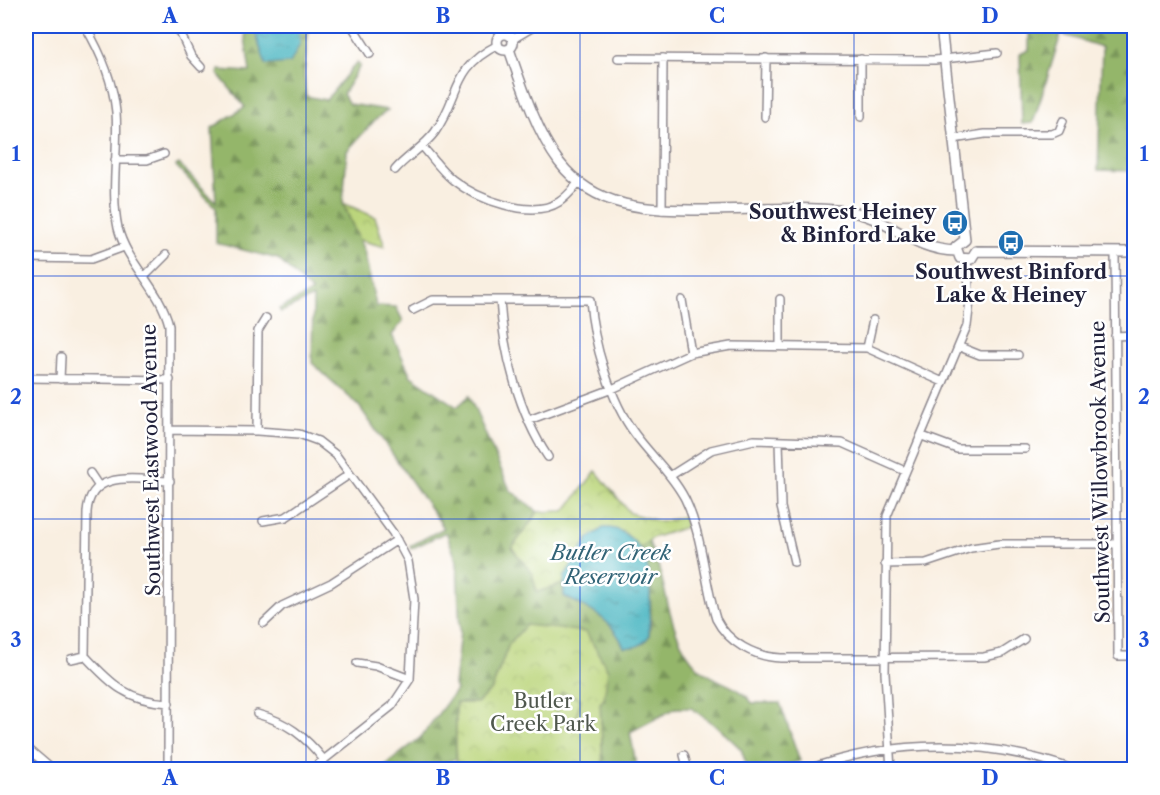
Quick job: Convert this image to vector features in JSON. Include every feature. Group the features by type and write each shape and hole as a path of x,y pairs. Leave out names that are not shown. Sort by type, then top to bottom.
{"street":[{"name":"Southwest Eastwood Avenue","path":"85,26 98,51 116,112 115,208 124,247 145,276 167,316 170,337 168,770"},
{"path":"177,26 191,56 201,68"},
{"path":"352,26 370,54"},
{"path":"497,26 502,35"},
{"path":"513,39 535,26"},
{"path":"941,26 964,240"},
{"path":"502,35 508,35 513,39 513,45 509,49 503,50 498,45 498,39 502,35"},
{"path":"395,170 406,157 422,146 440,122 466,68 478,56 498,45"},
{"path":"509,49 549,146 579,182 611,201 636,208 662,210 847,211 882,222 918,245 956,251"},
{"path":"618,58 945,58 997,53"},
{"path":"662,210 663,58"},
{"path":"765,117 766,58"},
{"path":"861,59 861,117"},
{"path":"953,139 985,134 1052,134 1059,131 1063,121"},
{"path":"26,143 28,153"},
{"path":"422,146 446,174 464,188 504,205 539,208 549,206 569,194 579,182"},
{"path":"115,160 147,160 164,154"},
{"path":"964,240 973,243 976,251 974,257 967,260 960,258 956,251 958,244 964,240"},
{"path":"26,258 91,259 124,247"},
{"path":"976,251 1134,252"},
{"name":"Southwest Willowbrook Avenue","path":"1115,252 1118,656 1134,656"},
{"path":"145,276 166,255"},
{"path":"891,770 885,656 887,516 960,347 970,309 967,260"},
{"path":"780,299 780,346"},
{"path":"413,310 434,300 590,300 596,336 612,389 629,426 670,476 693,519 711,604 718,624 751,653 781,658 984,657 1002,653 1024,639"},
{"path":"500,300 505,346 534,437 548,457"},
{"path":"682,300 691,353"},
{"path":"257,431 258,331 266,318"},
{"path":"867,348 873,320"},
{"path":"1115,336 1134,335"},
{"path":"529,420 612,389 691,353 731,346 867,348 944,382"},
{"path":"960,347 980,355 1018,355"},
{"path":"60,379 61,357"},
{"path":"26,378 170,380"},
{"path":"170,430 299,434 318,441 336,455 350,474 397,540 412,571 413,659 410,679 392,706 312,770"},
{"path":"922,436 957,449 1025,449"},
{"path":"670,476 703,454 728,444 754,440 842,444 905,471"},
{"path":"779,441 781,507 794,562"},
{"path":"90,473 98,485"},
{"path":"263,521 286,517 350,474"},
{"path":"169,702 149,702 123,692 85,656 87,512 90,495 98,485 118,480 170,481"},
{"path":"264,623 282,606 331,583 397,540"},
{"path":"885,564 926,563 962,550 999,544 1117,544"},
{"path":"71,659 85,656"},
{"path":"357,663 376,666 410,679"},
{"path":"258,714 281,721 295,729 324,760"},
{"path":"806,770 842,757 889,748 927,745 981,748 1037,758 1075,770"},
{"path":"26,747 53,770"},
{"path":"684,755 688,770"}],"green space":[{"path":"239,26 309,26 304,74 306,96 326,100 357,62 360,66 343,94 349,104 388,110 375,120 347,151 343,203 364,251 376,306 396,307 403,321 392,335 411,376 457,407 469,396 510,490 538,512 512,548 532,573 537,591 563,584 564,596 599,616 613,628 624,647 649,636 647,569 641,548 649,541 676,632 689,657 705,673 735,688 752,703 780,703 800,761 774,769 748,769 741,749 720,729 691,708 676,708 630,732 637,769 603,769 600,703 604,699 509,644 492,689 477,703 456,703 456,759 422,769 381,769 421,737 456,690 454,685 460,632 457,562 446,532 411,549 410,546 444,528 359,406 312,363 313,297 281,312 279,309 312,292 278,259 216,243 216,208 176,166 179,164 216,202 212,128 245,107 218,74 219,70 250,72 244,31"},
{"path":"1029,26 1134,26 1134,171 1098,170 1102,47 1061,34 1033,123 1022,124 1020,54 1029,50"},
{"path":"343,203 375,217 385,247 359,240"},
{"path":"596,471 630,513 661,522 684,517 686,527 652,538 641,548 648,579 651,619 648,637 641,645 634,647 624,647 613,628 599,616 564,596 563,584 537,592 532,573 512,548 538,512 565,511"},
{"name":"Butler Creek Park","path":"526,625 586,632 608,670 604,699 600,703 603,769 456,768 456,703 477,703 492,689 509,644"},
{"path":"562,692 581,699 573,728 554,725"}],"water":[{"path":"253,26 299,26 300,44 290,63 266,65"},
{"name":"Butler Creek Reservoir","path":"603,528 620,531 636,543 647,567 650,594 649,636 635,647 624,647 613,628 599,616 564,596 564,577 588,539"}],"place":[{"name":"Southwest Heiney & Binford Lake","path":"955,223"},
{"name":"Southwest Binford Lake & Heiney","path":"1011,243"}]}
